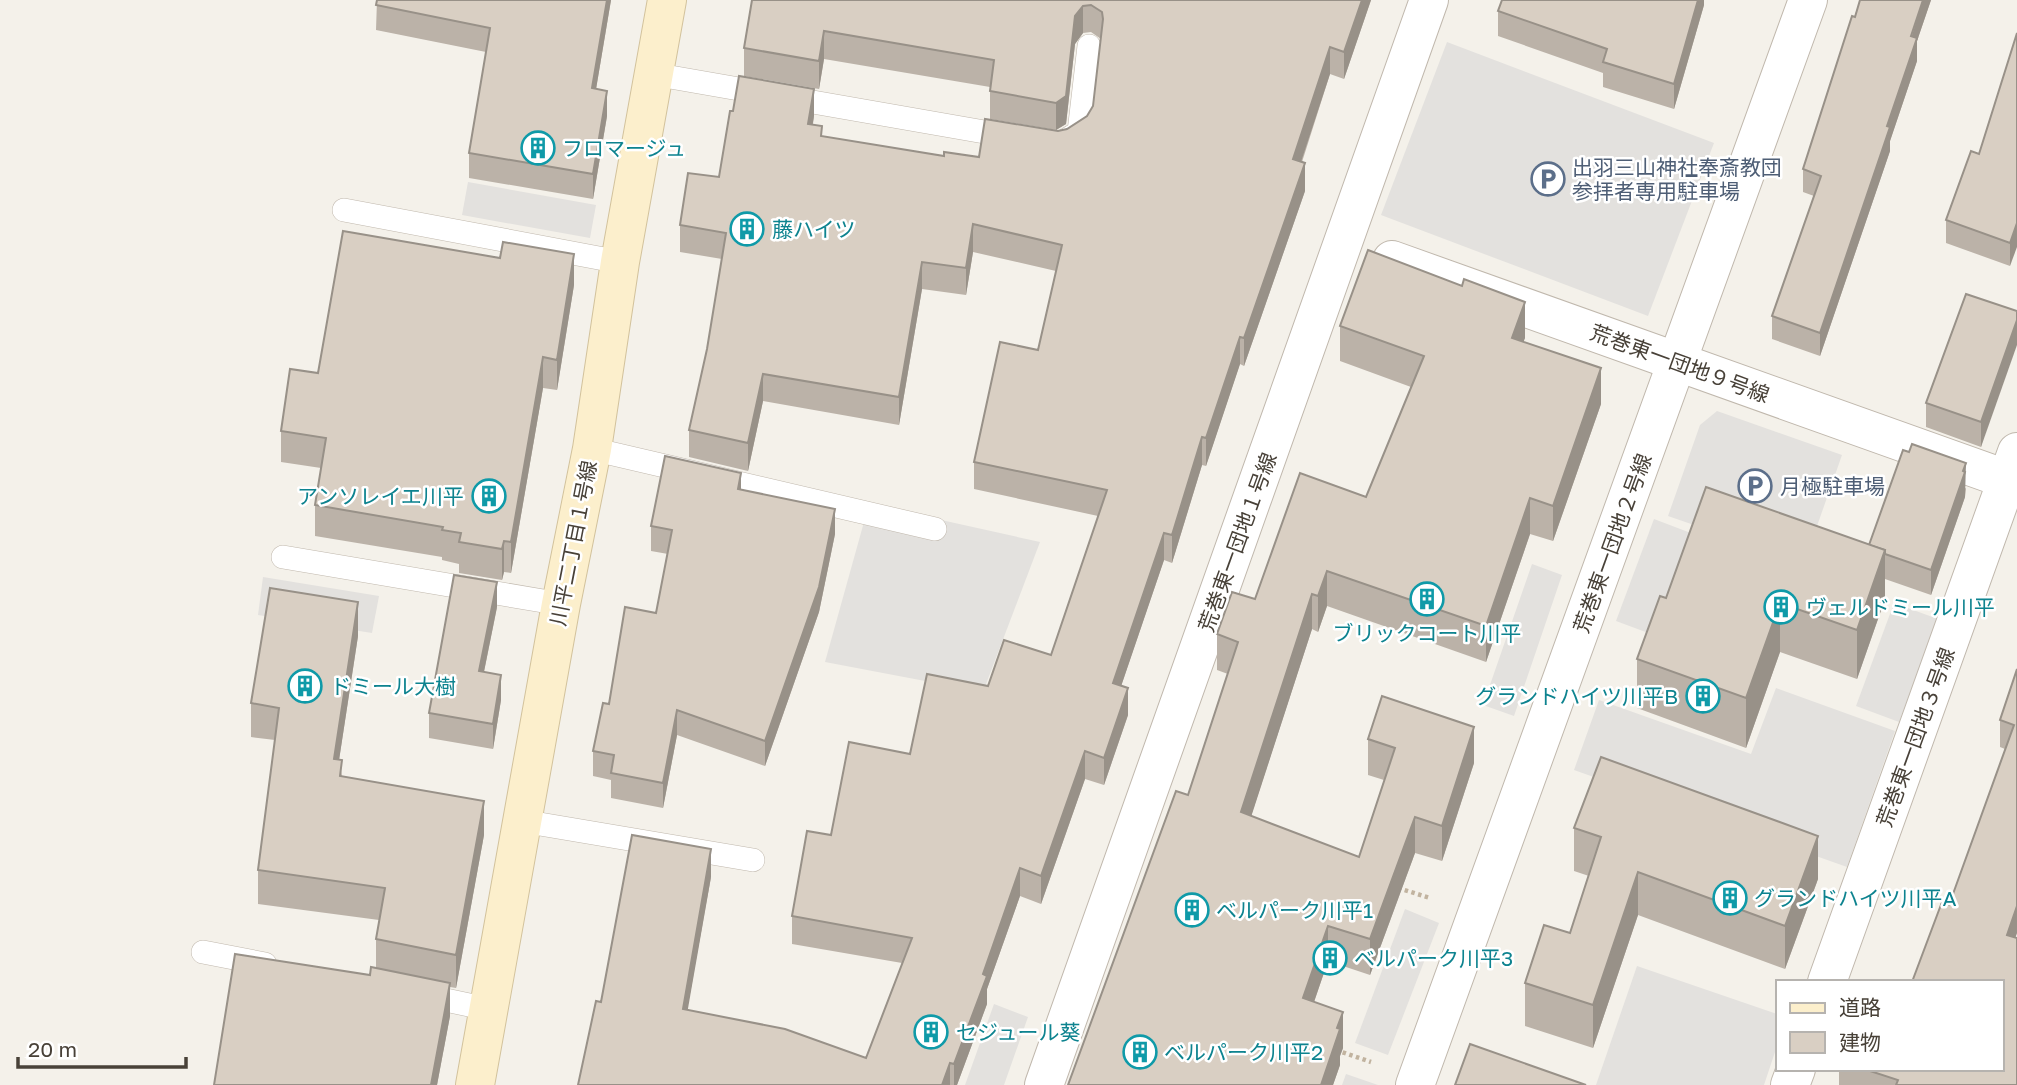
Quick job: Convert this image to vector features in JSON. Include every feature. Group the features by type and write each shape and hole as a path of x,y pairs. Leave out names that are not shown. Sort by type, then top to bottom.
{"street":[{"name":"川平二丁目１号線","path":"475,1085 561,604 592,449 620,262 667,0"},
{"name":"荒巻東一団地１号線","path":"1044,1085 1429,0"},
{"name":"荒巻東一団地２号線","path":"1417,1081 1808,0"},
{"name":"荒巻東一団地９号線","path":"1343,243 1677,363 2014,471"},
{"name":"荒巻東一団地３号線","path":"1828,980 2014,471"}],"lane":[{"path":"653,74 1059,145 1079,132 1089,46"},
{"path":"344,210 620,262"},
{"path":"592,449 935,529"},
{"path":"283,557 561,604"},
{"path":"522,821 753,860"},
{"path":"203,952 284,968"},
{"path":"406,992 488,1009"}],"path":[{"path":"1387,884 1477,915"},
{"path":"1325,1046 1417,1081"}],"shaded area":[{"name":"出羽三山神社奉斎教団 参拝者専用駐車場","path":"1447,42 1714,143 1648,316 1381,215"},
{"path":"468,182 596,205 590,238 462,215"},
{"name":"月極駐車場","path":"1717,411 1842,455 1804,563 1668,516 1700,425"},
{"path":"869,504 1040,542 983,692 825,662"},
{"path":"1654,519 1696,535 1659,637 1616,621"},
{"path":"1532,564 1562,575 1514,716 1483,705"},
{"path":"263,577 379,596 372,633 258,615"},
{"path":"1894,603 1938,619 1899,722 1856,706"},
{"path":"1776,688 1895,731 1847,867 1574,770 1599,700 1751,754"},
{"path":"1405,909 1439,923 1388,1055 1355,1043"},
{"path":"1637,966 1776,1014 1776,1049 1764,1085 1596,1085"},
{"path":"994,1004 1028,1017 1004,1085 965,1085"},
{"path":"1346,1074 1378,1085 1342,1085"}],"building":[{"path":"377,0 607,0 592,88 607,91 593,174 469,153 490,28 376,5"},
{"path":"752,0 1362,0 1344,52 1330,47 1293,159 1305,163 1244,338 1240,337 1206,438 1202,437 1172,535 1164,533 1113,683 1128,688 1104,758 1085,751 1041,876 1020,868 983,974 987,976 954,1064 950,1063 942,1085 578,1085 596,1001 601,1002 632,835 711,849 683,1009 785,1029 866,1058 912,938 792,916 807,831 831,835 849,742 910,754 927,674 988,686 1004,640 1051,655 1107,490 974,462 1000,342 1038,350 1062,245 973,224 966,268 922,262 899,397 763,374 748,443 689,430 707,349 726,233 680,225 688,173 719,177 739,76 814,89 808,124 822,126 821,136 944,156 944,152 979,157 985,119 1058,131 1067,129 1087,116 1093,106 1103,19 1102,12 1091,5 1083,6 1075,16 1066,96 1056,103 990,91 994,60 824,31 819,61 744,48"},
{"path":"1502,0 1698,0 1674,84 1603,62 1607,49 1498,11"},
{"path":"1860,0 1923,0 1911,36 1917,38 1887,126 1890,127 1820,333 1772,316 1821,176 1803,169 1852,16 1855,17"},
{"path":"2017,33 2017,223 2010,243 1946,220 1971,151 1979,154"},
{"path":"343,231 500,258 503,242 574,254 557,360 543,357 511,542 504,541 502,549 459,542 461,533 442,530 443,527 315,505 326,438 281,431 290,369 318,373"},
{"path":"1368,250 1462,286 1464,279 1525,302 1512,338 1601,368 1553,506 1530,498 1486,626 1327,571 1318,596 1312,594 1241,812 1359,857 1395,748 1368,739 1382,696 1474,727 1442,826 1415,817 1370,939 1328,926 1303,998 1343,1012 1321,1085 1068,1085 1176,791 1188,795 1238,642 1217,634 1232,592 1255,599 1300,473 1366,497 1424,356 1340,326"},
{"path":"1966,294 2017,311 2017,320 1981,422 1926,403"},
{"path":"1912,444 1966,463 1931,570 1885,554 1885,550 1869,545 1903,450 1909,452"},
{"path":"665,456 741,473 738,489 835,509 819,587 765,741 677,710 663,783 611,773 614,755 593,751 603,703 609,704 625,607 656,613 672,530 651,526"},
{"path":"1706,487 1885,550 1857,630 1780,603 1746,698 1637,659 1660,596 1666,598"},
{"path":"454,575 497,582 479,671 501,675 493,724 429,713"},
{"path":"270,588 358,602 334,759 342,760 340,776 484,801 456,955 376,939 385,888 258,870 279,708 251,703"},
{"path":"2017,669 2017,906 2007,935 2017,938 2017,1085 1896,1085 1898,1080 1870,1071 2003,1071 2003,980 1913,980 1942,902 1949,905 2014,725 2000,720"},
{"path":"1601,757 1818,836 1785,926 1638,872 1593,1005 1525,983 1544,925 1570,933 1601,837 1574,828"},
{"path":"235,954 370,975 371,967 450,983 431,1085 214,1085"},
{"path":"1470,1044 1586,1085 1455,1085"}],"place":[{"name":"フロマージュ","path":"538,148"},
{"name":"出羽三山神社奉斎教団 参拝者専用駐車場","path":"1548,179"},
{"name":"藤ハイツ","path":"747,229"},
{"name":"月極駐車場","path":"1755,486"},
{"name":"アンソレイエ川平","path":"489,496"},
{"name":"ブリックコート川平","path":"1427,599"},
{"name":"ヴェルドミール川平","path":"1781,607"},
{"name":"ドミール大樹","path":"305,686"},
{"name":"グランドハイツ川平B","path":"1703,696"},
{"name":"グランドハイツ川平A","path":"1730,898"},
{"name":"ベルパーク川平1","path":"1192,910"},
{"name":"ベルパーク川平3","path":"1330,958"},
{"name":"セジュール葵","path":"931,1032"},
{"name":"ベルパーク川平2","path":"1140,1052"}]}
